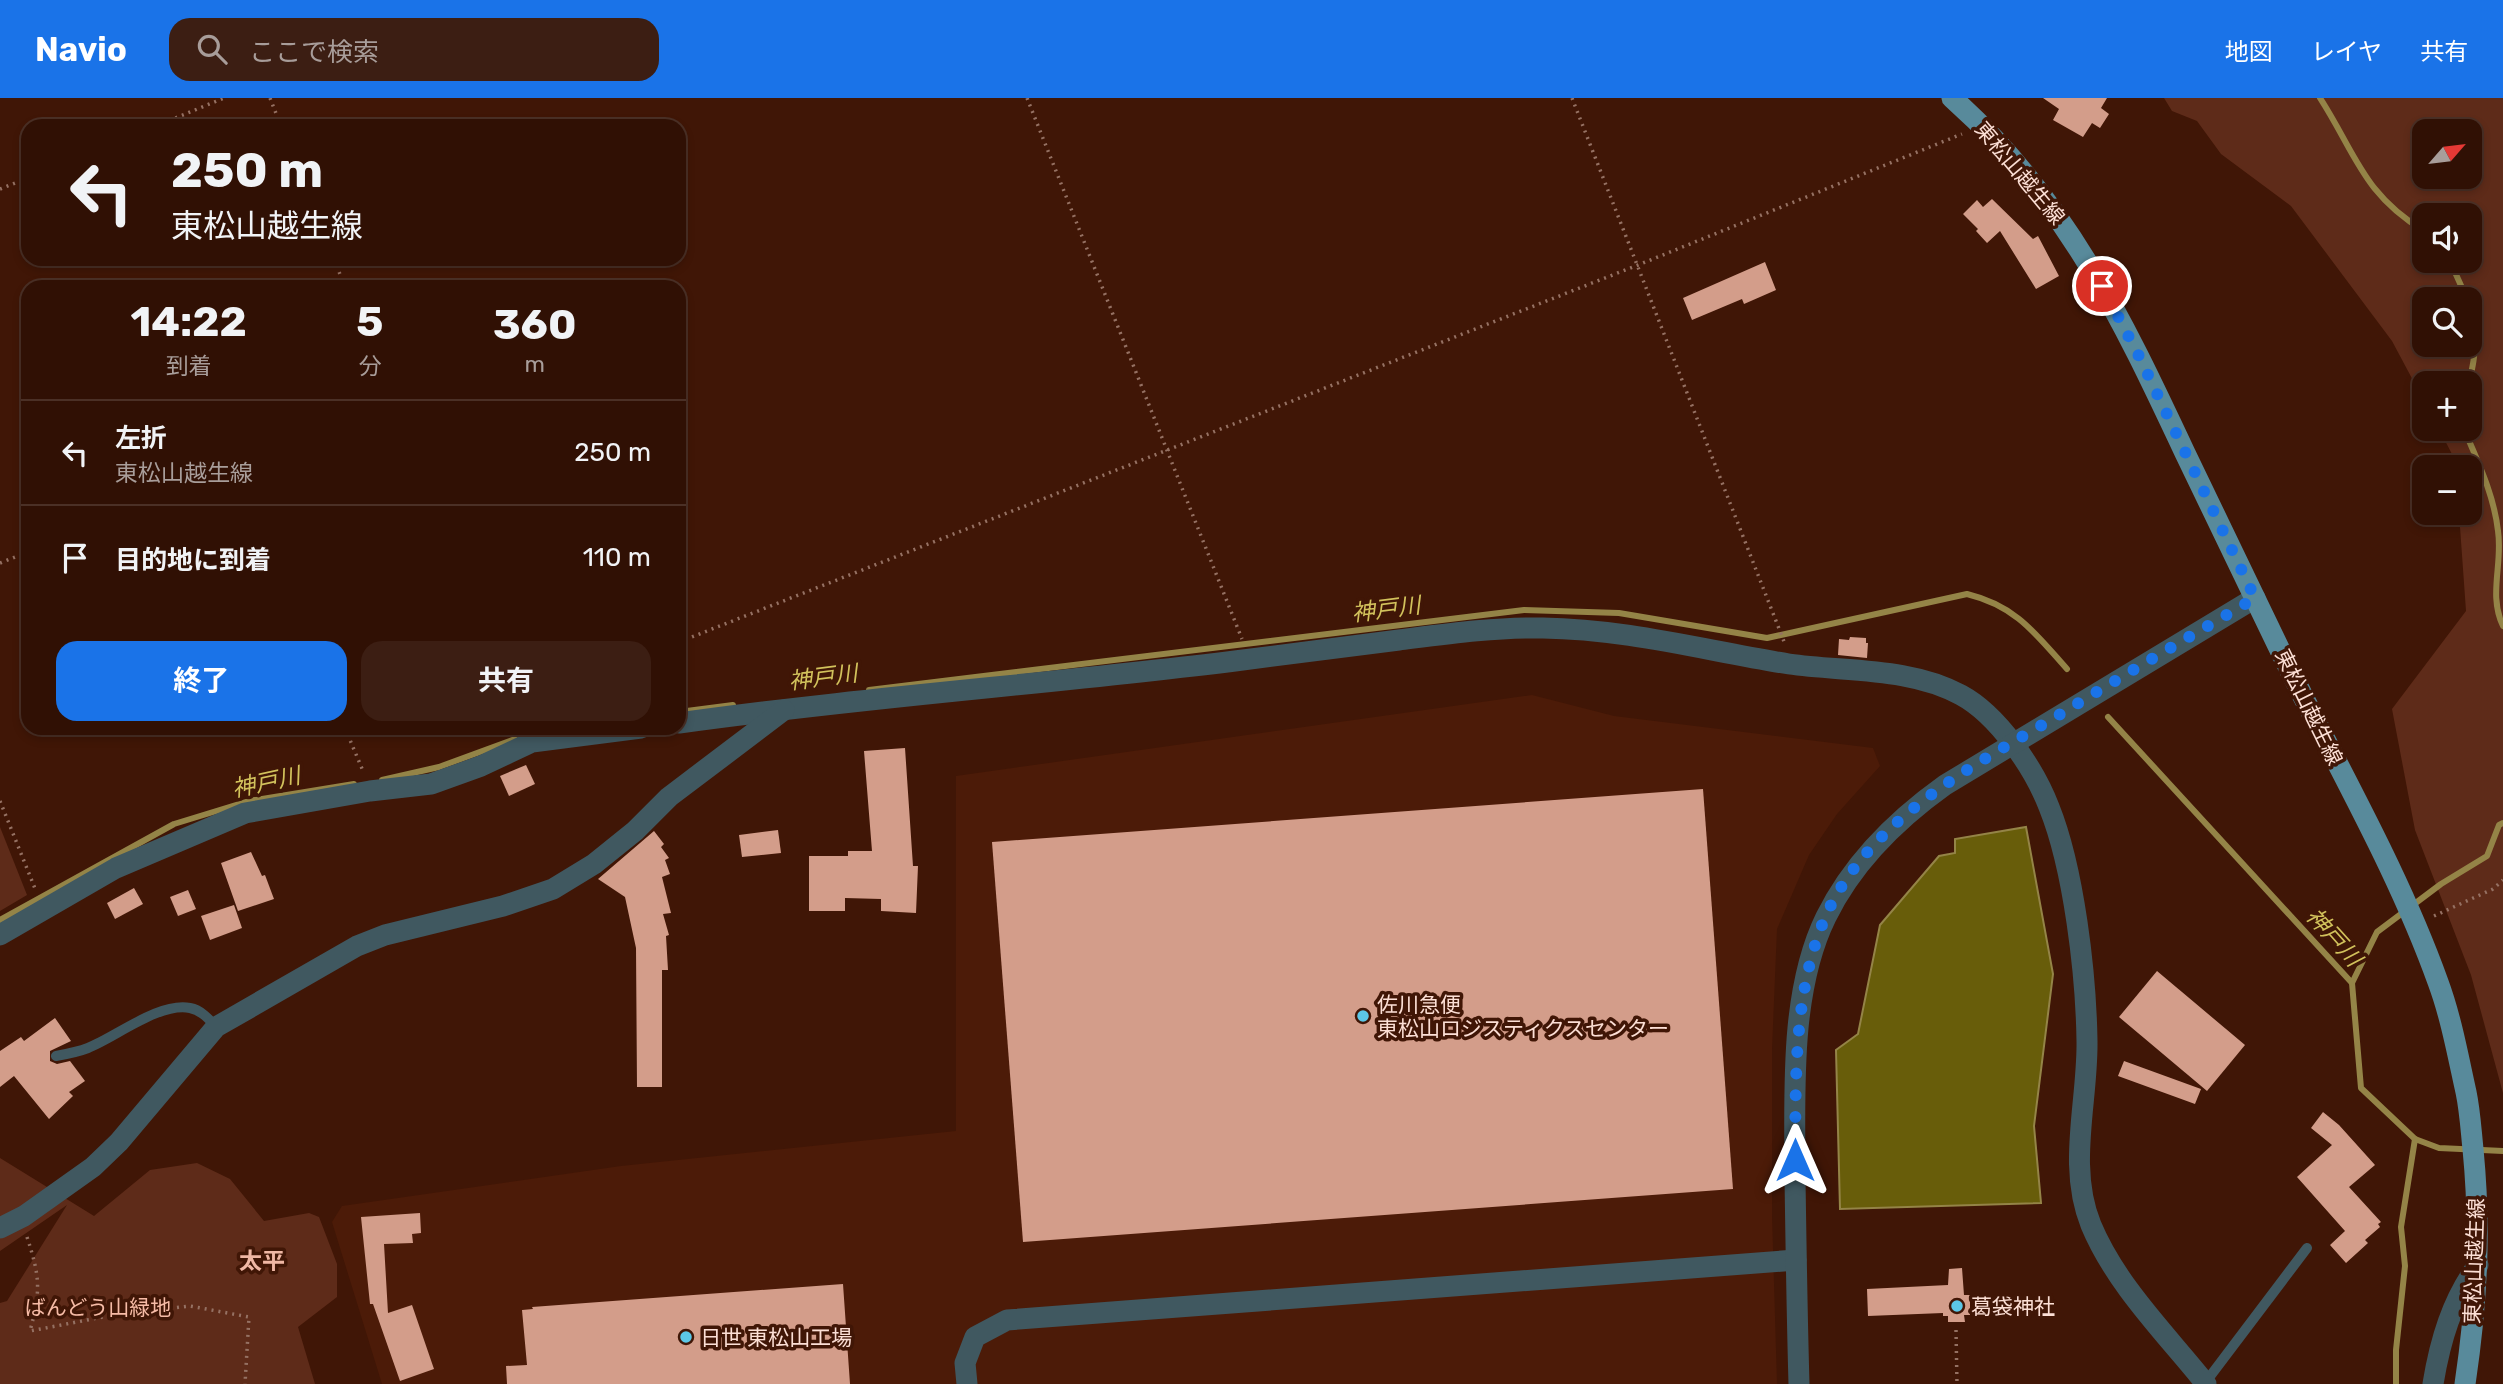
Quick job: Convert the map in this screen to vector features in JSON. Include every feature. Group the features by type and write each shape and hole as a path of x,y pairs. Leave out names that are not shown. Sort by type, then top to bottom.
{"main road":[{"name":"東松山越生線","path":"1952,98 1983,126 2055,211 2090,263 2140,358 2328,748 2375,836 2416,923 2440,986 2468,1098 2476,1185 2478,1265 2465,1384"}],"street":[{"path":"1799,1384 1796,1067 1806,976 1825,919 1841,889 1864,856 1917,805 2012,743 2255,598"},
{"path":"686,722 1465,632 1544,628 1623,635 1792,664 1907,676 1936,684 1977,705 2012,743 2049,805 2066,865 2079,945 2087,1043 2078,1175 2089,1222 2114,1271 2205,1383"},
{"path":"0,1228 24,1216 93,1167 119,1142 216,1027 357,946 385,935 503,906 553,889 594,864 635,831 669,797 784,710"},
{"path":"0,935 117,868 245,813 370,791 431,784 481,766 532,742 586,735"},
{"path":"967,1384 965,1363 975,1337 1007,1320 1796,1260"},
{"path":"2433,1384 2449,1318 2462,1287 2478,1265"}],"lane":[{"path":"56,1056 89,1048 170,1010 193,1008 216,1027"},
{"path":"2205,1383 2307,1248"}],"path":[{"path":"173,119 224,98"},
{"path":"270,98 278,119"},
{"path":"1027,98 1249,659"},
{"path":"1572,98 1792,664"},
{"path":"686,639 1638,265 1983,126"},
{"path":"0,190 21,181"},
{"path":"0,563 21,555"},
{"path":"348,735 370,791"},
{"path":"0,802 43,909"},
{"path":"2416,923 2493,889 2503,880"},
{"path":"29,1243 38,1272 39,1297 30,1331 108,1315 190,1306 249,1317 245,1384"},
{"path":"1956,1330 1957,1384"}],"shaded area":[{"path":"1532,695 1614,716 1873,748 1880,766 1837,814 1809,855 1777,929 1772,1049 1772,1216 1777,1384 382,1384 332,1222 342,1206 621,1166 956,1131 956,776"},
{"path":"2026,827 2053,974 2034,1126 2041,1203 1840,1209 1836,1050 1858,1034 1880,925 1939,856 1955,853 1955,839"}],"green space":[{"path":"2164,98 2503,98 2503,1093 2471,975 2415,830 2392,709 2466,611 2460,525 2482,525 2482,455 2452,455 2445,441 2482,441 2482,371 2412,371 2412,378 2392,341 2291,206 2221,154 2197,121 2172,111"},
{"path":"0,827 27,895 0,911"},
{"name":"ばんどう山緑地","path":"0,1158 94,1216 150,1170 197,1163 230,1179 264,1221 309,1213 319,1217 337,1264 337,1297 298,1327 315,1384 0,1384 0,1303 7,1301 67,1205 0,1251"}],"building":[{"path":"2043,98 2107,98 2101,108 2109,114 2100,128 2092,123 2083,137 2053,120 2059,109"},
{"path":"1992,199 2033,239 2038,236 2059,276 2036,289 2000,231 1987,243 1976,231 1978,229 1963,214 1977,200 1983,207"},
{"path":"1765,262 1776,290 1744,304 1742,299 1692,320 1683,298"},
{"path":"1850,637 1866,638 1867,658 1838,655 1839,639 1849,640"},
{"path":"905,748 913,866 918,866 916,913 881,911 881,899 845,898 845,911 809,911 809,856 848,856 848,851 872,851 864,751"},
{"path":"526,765 535,784 509,796 500,776"},
{"name":"佐川急便 東松山ロジスティクスセンター","path":"1703,789 1733,1189 1023,1242 992,842"},
{"path":"778,830 781,853 742,857 739,835"},
{"path":"654,831 664,844 661,847 669,858 665,860 670,874 662,877 671,913 663,914 669,935 666,936 668,970 662,970 662,1087 637,1087 636,948 625,897 598,879"},
{"path":"251,852 262,876 265,875 274,899 238,911 221,863"},
{"path":"134,888 143,904 115,919 107,903"},
{"path":"188,890 196,909 178,916 170,897"},
{"path":"234,905 242,928 210,940 201,916"},
{"path":"2157,971 2245,1045 2207,1091 2119,1017"},
{"path":"55,1018 71,1041 50,1051 50,1061 57,1064 70,1061 85,1081 69,1092 73,1096 49,1119 14,1076 0,1087 0,1051 21,1037 24,1041"},
{"path":"2124,1061 2201,1089 2195,1104 2118,1076"},
{"path":"2323,1112 2339,1125 2375,1165 2349,1187 2381,1222 2378,1224 2380,1227 2365,1240 2368,1243 2346,1263 2330,1245 2345,1231 2297,1177 2332,1145 2311,1128"},
{"path":"420,1213 421,1233 412,1234 413,1243 384,1244 388,1313 412,1305 434,1369 400,1381 373,1304 370,1304 361,1217"},
{"path":"1962,1268 1964,1295 1970,1295 1970,1315 1964,1315 1965,1322 1948,1322 1948,1316 1943,1316 1943,1313 1868,1316 1867,1289 1948,1285 1949,1269"},
{"name":"日世 東松山工場","path":"843,1284 850,1384 507,1384 506,1366 527,1365 522,1310 533,1309 532,1307"}],"waterway":[{"path":"2320,98 2374,187 2412,223"},
{"path":"2455,273 2462,287"},
{"path":"2472,371 2474,357"},
{"path":"2469,441 2485,479 2496,518 2499,543 2496,591 2503,626"},
{"name":"神戸川","path":"869,690 1524,610 1619,613 1767,638 1967,594 1999,606 2023,622 2067,669"},
{"name":"神戸川","path":"686,711 733,705"},
{"name":"神戸川","path":"2108,717 2352,983 2361,1088 2415,1139 2439,1148 2503,1151"},
{"name":"神戸川","path":"382,780 439,767 515,739"},
{"name":"神戸川","path":"0,920 174,824 249,801 354,784"},
{"path":"2352,983 2377,932 2441,884 2487,856 2499,825 2503,823"},
{"path":"2396,1384 2396,1350 2405,1266 2401,1227 2415,1139"}],"place":[{"name":"佐川急便 東松山ロジスティクスセンター","path":"1363,1016"},
{"name":"葛袋神社","path":"1957,1306"},
{"name":"日世 東松山工場","path":"686,1337"}],"district":[{"name":"太平","path":"262,1261"}],"route":[{"path":"1795,1160 1796,1067 1806,976 1825,919 1841,889 1864,856 1917,805 1972,767 2255,598 2140,358 2102,286"}]}
